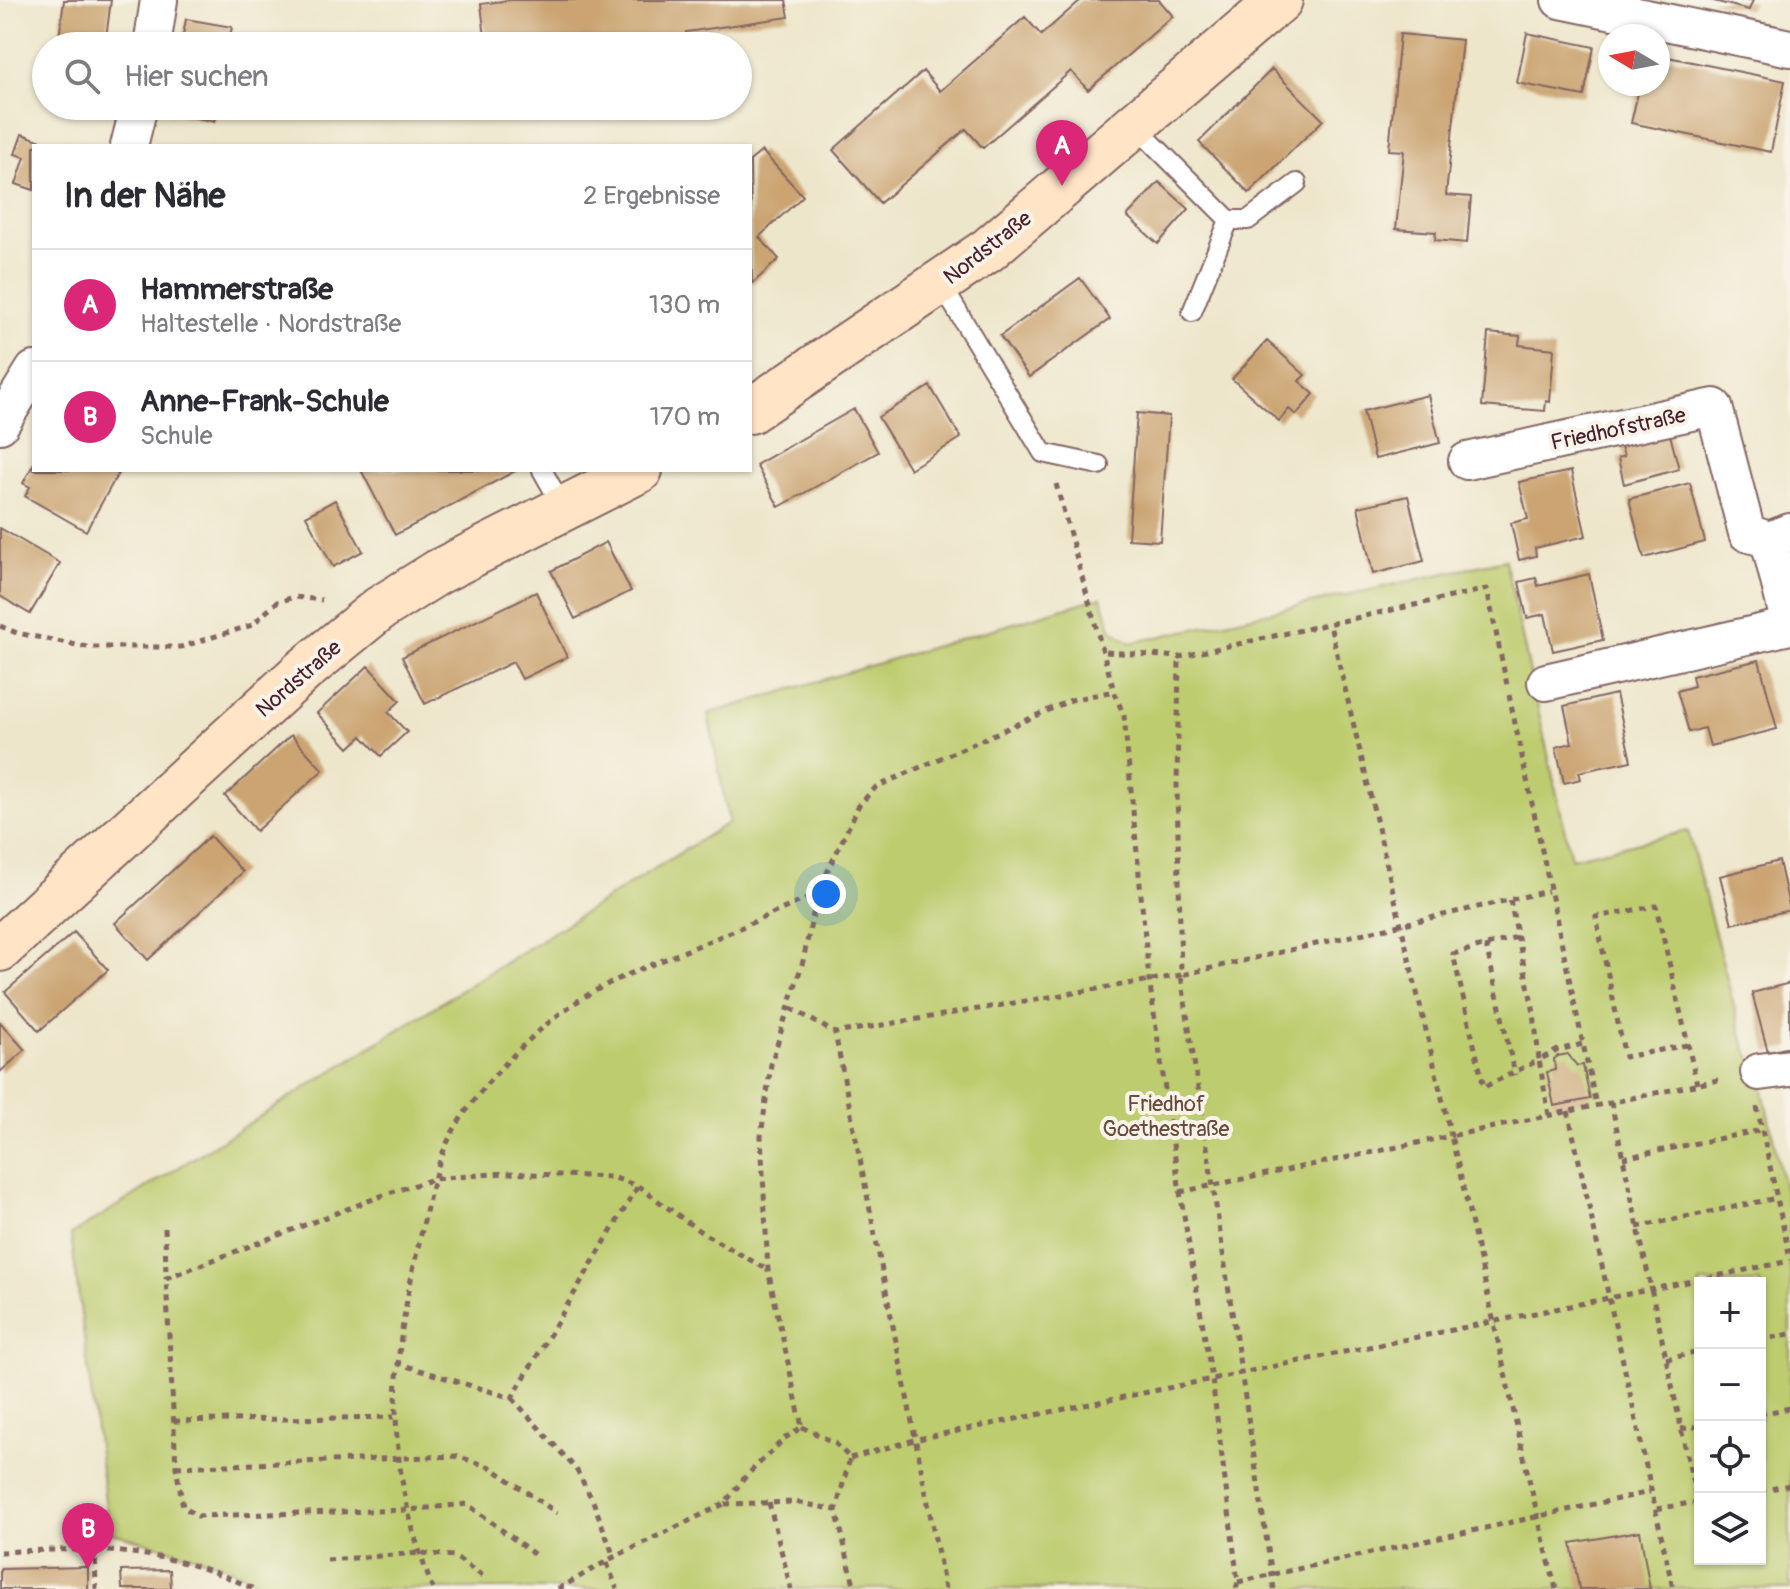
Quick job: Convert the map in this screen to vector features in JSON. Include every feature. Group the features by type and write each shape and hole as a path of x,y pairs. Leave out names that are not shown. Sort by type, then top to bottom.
{"main road":[{"name":"Nordstraße","path":"752,410 988,250 1280,0"},
{"name":"Nordstraße","path":"0,949 303,671 379,609 438,572 636,472"}],"street":[{"path":"154,32 159,0"},
{"path":"1560,0 1790,48"},
{"path":"130,144 136,120"},
{"path":"0,425 32,373"},
{"name":"Friedhofstraße","path":"1467,461 1714,407 1747,533 1779,536 1790,625 1546,682"}],"lane":[{"path":"1133,124 1229,220 1248,220 1297,183"},
{"path":"1192,312 1229,220"},
{"path":"941,284 1043,453 1099,465"},
{"path":"543,472 564,509"}],"path":[{"path":"1043,453 1052,471 1106,652 1127,739 1149,979 1180,1192 1212,1379 1237,1586 1650,1492"},
{"path":"1106,652 1179,657 1487,589 1548,891 1596,1105"},
{"path":"0,626 17,633 87,647 181,647 252,625 277,602 295,597 379,609"},
{"path":"1330,625 1497,1322 1536,1517 1556,1589"},
{"path":"1179,657 1177,786 1181,975 1274,1589"},
{"path":"802,1427 768,1270 761,1136 771,1064 791,1008 817,894 859,805 876,787 1071,700 1114,691"},
{"path":"791,1008 835,1033 1181,975 1548,891"},
{"path":"433,1589 419,1553 398,1460 394,1417 396,1363 408,1290 434,1179 452,1132 474,1101 566,1009 626,975 817,894"},
{"path":"1510,900 1534,1013 1549,1115"},
{"path":"1687,1045 1625,1057 1596,917 1656,906 1697,1084"},
{"path":"1517,937 1453,954 1484,1087 1515,1075 1558,1050 1583,1044"},
{"path":"1486,945 1515,1075"},
{"path":"835,1033 918,1439 945,1589"},
{"path":"850,1458 918,1439 1212,1379 1242,1376 1790,1259 1762,1130 1766,1071 1180,1192"},
{"path":"1611,1102 1697,1493"},
{"path":"1568,1111 1673,1589"},
{"path":"1623,1158 1762,1130"},
{"path":"166,1278 434,1179 505,1173 612,1177 638,1186 710,1238 768,1270"},
{"path":"512,1398 638,1186"},
{"path":"1637,1227 1777,1198"},
{"path":"165,1228 176,1467 183,1507 198,1516 408,1510 467,1504 534,1554"},
{"path":"1766,1339 1790,1334"},
{"path":"1666,1359 1694,1353"},
{"path":"396,1363 512,1398 576,1469 593,1501 614,1557"},
{"path":"1766,1413 1790,1408"},
{"path":"174,1421 394,1417"},
{"path":"802,1427 835,1443 850,1458"},
{"path":"724,1504 746,1476 785,1438 802,1427"},
{"path":"1681,1429 1694,1427"},
{"path":"176,1467 456,1456 490,1467 557,1513"},
{"path":"850,1458 836,1510 855,1589"},
{"path":"1766,1490 1790,1485"},
{"path":"558,1589 614,1557 724,1504 796,1502 836,1510"},
{"path":"769,1503 791,1589"},
{"path":"1656,1509 1694,1503"},
{"path":"0,1552 95,1548 141,1551 212,1569 254,1589"},
{"path":"95,1548 96,1589"},
{"path":"327,1560 419,1553 454,1556 484,1577"},
{"path":"607,1563 617,1589"}],"green space":[{"name":"Friedhof Goethestraße","path":"1505,560 1571,858 1688,831 1745,1048 1759,1072 1790,1216 1790,1589 272,1589 218,1563 109,1532 71,1235 729,822 708,714 1101,597 1112,630 1130,643"}],"building":[{"path":"64,0 111,0 107,32 60,32"},
{"path":"510,0 786,0 789,17 686,32 484,32 481,4"},
{"path":"1081,0 1159,0 1173,16 1088,90 1071,71 983,148 966,129 880,203 833,150 923,71 940,91 1025,17 1041,35"},
{"path":"1710,0 1753,0 1749,10"},
{"path":"186,19 232,27 231,32 184,32"},
{"path":"1527,33 1594,47 1584,96 1517,83"},
{"path":"1400,34 1462,40 1446,195 1471,197 1467,243 1435,240 1436,232 1396,229 1404,151 1389,150"},
{"path":"1670,57 1785,81 1771,152 1631,123 1637,96 1670,96"},
{"path":"1272,69 1323,120 1249,193 1199,142"},
{"path":"22,134 50,144 32,144 32,189 16,184 25,157 15,154"},
{"path":"762,151 803,196 759,237 779,259 752,284 752,159"},
{"path":"1159,182 1189,209 1158,244 1127,216"},
{"path":"1080,278 1110,319 1029,377 1000,336"},
{"path":"1488,333 1520,336 1519,345 1554,349 1550,402 1546,401 1545,411 1482,406"},
{"path":"1267,341 1305,375 1299,381 1314,394 1296,415 1289,409 1279,421 1232,379"},
{"path":"930,386 961,438 910,469 878,417"},
{"path":"1428,395 1440,443 1375,459 1363,411"},
{"path":"854,409 878,452 779,507 756,465"},
{"path":"1137,413 1169,416 1160,541 1128,539"},
{"path":"1669,431 1679,469 1624,484 1618,458 1624,456 1620,443"},
{"path":"32,467 32,472 119,472 86,531 25,496 30,487 23,483"},
{"path":"1571,471 1586,536 1535,548 1536,556 1519,560 1511,523 1528,519 1519,482"},
{"path":"362,472 513,472 395,535"},
{"path":"1690,483 1705,542 1644,558 1629,499"},
{"path":"1408,496 1424,561 1373,574 1358,507"},
{"path":"335,500 363,551 333,567 306,516"},
{"path":"0,528 60,563 30,614 0,596"},
{"path":"606,542 631,591 575,619 551,571"},
{"path":"1589,574 1603,640 1553,651 1545,614 1527,618 1519,582 1536,578 1538,586"},
{"path":"536,592 567,657 522,679 513,662 425,704 402,657"},
{"path":"1759,660 1777,729 1710,746 1705,728 1689,732 1677,691 1694,686 1692,676"},
{"path":"368,666 400,701 388,712 407,732 381,756 362,736 349,748 317,713"},
{"path":"1616,694 1631,761 1579,772 1581,779 1564,783 1556,747 1572,743 1564,706"},
{"path":"291,735 323,770 256,831 225,796"},
{"path":"210,836 243,872 148,960 115,923"},
{"path":"1779,861 1790,910 1732,924 1720,876"},
{"path":"74,932 108,970 39,1031 5,992"},
{"path":"1790,983 1790,1047 1768,1052 1752,993"},
{"path":"0,1022 25,1050 0,1072"},
{"path":"1568,1054 1577,1066 1583,1065 1590,1099 1554,1106 1547,1072 1555,1070 1554,1059"},
{"path":"1640,1531 1650,1589 1579,1589 1571,1543"},
{"path":"88,1567 88,1589 0,1589 0,1569"},
{"path":"170,1570 171,1589 122,1589 121,1571"}],"place":[{"name":"Hammerstraße","path":"1062,186"},
{"name":"Anne-Frank-Schule","path":"88,1569"}]}
